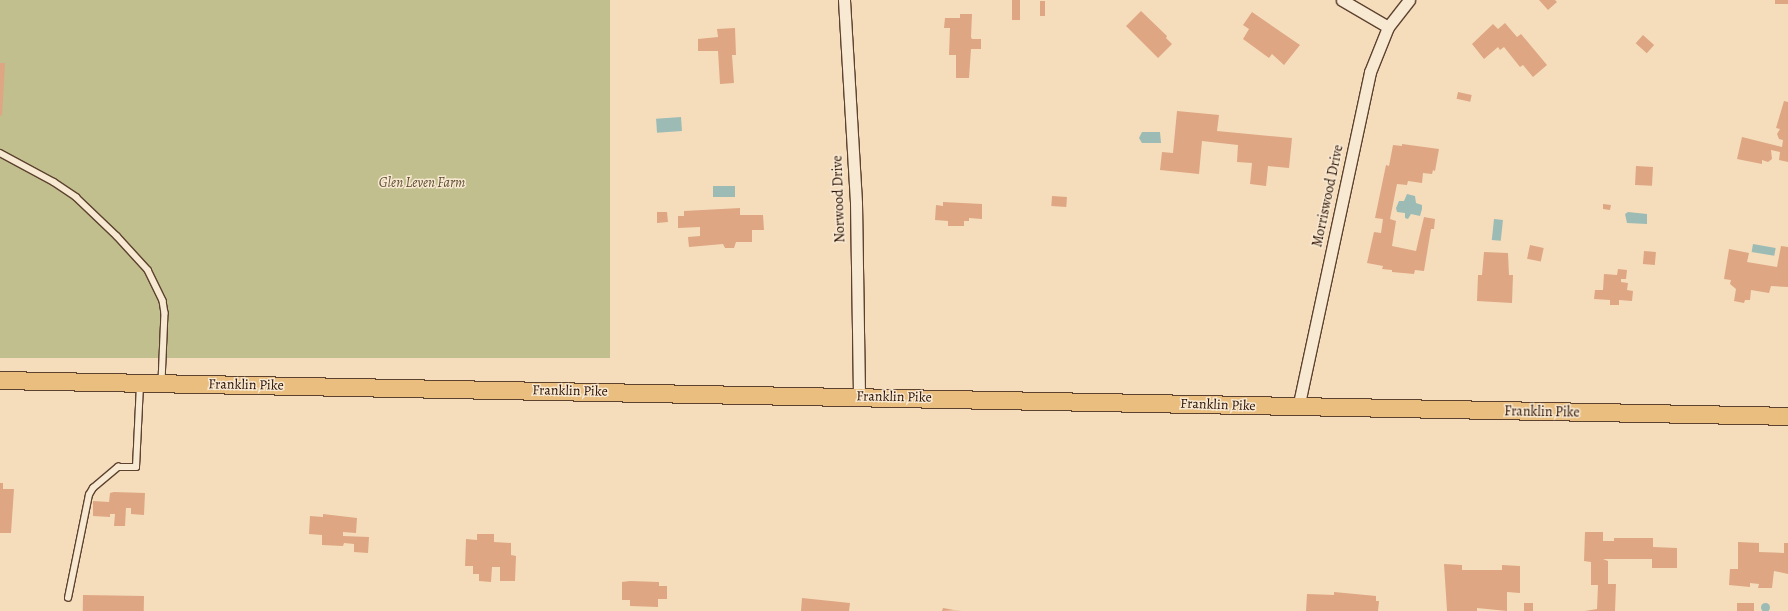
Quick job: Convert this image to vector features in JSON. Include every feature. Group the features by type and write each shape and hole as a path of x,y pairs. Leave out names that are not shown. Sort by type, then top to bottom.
{"main road":[{"name":"Franklin Pike","path":"0,380 859,396 1298,408 1788,416"}],"street":[{"name":"Norwood Drive","path":"844,0 856,203 859,396"},
{"path":"1342,0 1388,27"},
{"name":"Morriswood Drive","path":"1298,408 1370,72 1388,27 1409,0"}],"lane":[{"path":"0,152 54,182 76,197 117,236 148,270 163,301 165,313 162,383"},
{"path":"68,598 89,495 93,488 118,467 136,467 140,382"}],"green space":[{"name":"Glen Leven Farm","path":"0,0 610,0 610,358 0,358"}],"water":[{"path":"681,117 682,131 657,133 656,119"},
{"path":"1142,132 1160,132 1161,143 1142,143 1139,138"},
{"path":"713,186 735,186 735,197 713,197"},
{"path":"1407,194 1415,196 1416,203 1422,205 1420,216 1411,214 1408,219 1405,218 1405,213 1397,212 1396,208 1399,201 1404,201"},
{"path":"1628,212 1647,214 1647,224 1627,223 1625,214"},
{"path":"1494,219 1503,220 1501,241 1492,240"},
{"path":"1753,244 1776,248 1774,256 1752,252"},
{"path":"1765,602 1770,607 1765,612 1760,607"}],"building":[{"path":"1012,0 1020,0 1020,20 1012,20"},
{"path":"1539,0 1555,0 1557,2 1548,10"},
{"path":"1775,0 1788,0 1788,4 1775,4"},
{"path":"1040,1 1045,1 1045,16 1040,16"},
{"path":"1141,11 1167,36 1166,38 1172,44 1158,58 1126,26"},
{"path":"1252,12 1300,45 1284,65 1272,54 1269,58 1243,39 1249,29 1243,25"},
{"path":"960,14 972,14 971,37 972,39 981,39 981,49 971,49 969,78 956,78 956,55 949,55 950,28 944,28 945,18 960,18"},
{"path":"1505,23 1517,37 1521,34 1547,65 1533,77 1523,65 1520,67 1504,47 1500,50 1498,47 1484,59 1472,44 1493,24 1498,29"},
{"path":"735,28 736,55 732,55 734,83 720,84 718,51 698,51 698,39 718,37 717,29"},
{"path":"1643,35 1654,45 1647,53 1636,43"},
{"path":"0,63 5,63 2,116 0,115"},
{"path":"1458,92 1472,95 1470,102 1457,99"},
{"path":"1784,101 1788,102 1788,162 1779,160 1780,152 1771,150 1772,159 1768,162 1762,160 1762,164 1737,159 1742,137 1782,147 1783,140 1779,139 1777,134 1780,129 1776,128"},
{"path":"1177,111 1219,115 1217,131 1292,138 1289,168 1268,166 1266,186 1250,184 1252,163 1237,162 1238,145 1202,141 1199,174 1160,170 1162,152 1173,153"},
{"path":"1402,144 1439,149 1435,171 1433,170 1432,174 1423,173 1422,183 1408,181 1407,185 1397,184 1390,219 1396,221 1392,246 1416,251 1424,217 1435,219 1434,229 1431,229 1424,271 1415,270 1414,274 1392,272 1392,270 1382,269 1383,266 1367,263 1374,232 1381,233 1383,219 1375,218 1386,165 1389,166 1393,145 1402,146"},
{"path":"1636,166 1653,167 1652,186 1635,185"},
{"path":"1052,196 1067,197 1066,207 1051,206"},
{"path":"943,202 982,204 982,219 969,218 969,221 964,221 964,226 948,226 948,221 935,220 936,205 943,206"},
{"path":"1603,204 1611,205 1610,210 1603,209"},
{"path":"740,208 740,215 763,215 764,230 752,230 752,242 736,242 734,248 725,248 723,244 689,247 688,237 700,236 700,227 678,228 678,216 684,216 684,211"},
{"path":"657,212 667,212 668,222 657,223"},
{"path":"1530,245 1544,248 1541,262 1527,259"},
{"path":"1781,246 1788,247 1788,287 1771,286 1769,293 1751,290 1750,300 1745,300 1744,303 1734,301 1736,289 1730,284 1731,280 1724,279 1729,249 1749,253 1747,262 1777,267"},
{"path":"1644,251 1656,252 1655,265 1643,264"},
{"path":"1484,252 1508,253 1509,275 1513,275 1512,303 1477,301 1478,275 1482,275"},
{"path":"1618,269 1627,270 1626,279 1621,279 1621,282 1628,283 1627,290 1633,291 1632,301 1619,300 1619,305 1610,305 1610,300 1594,299 1595,290 1603,290 1604,274 1617,275"},
{"path":"0,483 3,483 3,489 14,489 11,533 0,533"},
{"path":"110,493 145,493 144,515 131,514 131,508 126,508 125,526 114,526 115,514 110,514 110,517 93,516 93,501 109,502"},
{"path":"323,514 357,518 356,533 343,532 343,536 369,537 368,553 354,552 354,544 344,543 343,546 322,545 322,535 309,534 310,516 323,517"},
{"path":"1585,532 1603,532 1603,541 1614,541 1614,538 1653,538 1653,547 1677,548 1677,568 1652,568 1652,559 1603,559 1608,561 1608,584 1616,584 1615,611 1585,611 1597,609 1598,585 1591,585 1591,562 1584,561"},
{"path":"477,534 494,534 494,542 511,543 511,555 516,556 515,581 500,581 500,567 492,567 491,582 479,581 479,574 473,574 473,566 465,566 466,539 477,540"},
{"path":"1738,542 1759,543 1759,552 1784,553 1784,543 1788,543 1788,574 1774,571 1772,588 1758,588 1759,584 1750,583 1750,587 1729,585 1730,569 1738,569"},
{"path":"1444,564 1462,565 1462,570 1502,570 1502,565 1520,566 1520,593 1507,592 1507,611 1477,608 1477,611 1447,611"},
{"path":"622,582 659,582 659,586 667,586 667,599 658,599 658,607 630,606 630,600 622,600"},
{"path":"1334,592 1376,596 1376,601 1379,601 1378,611 1306,611 1307,594 1334,595"},
{"path":"83,595 144,596 144,611 83,611"},
{"path":"802,598 850,603 849,611 801,611"},
{"path":"1524,603 1533,603 1533,611 1524,611"},
{"path":"1737,603 1754,603 1754,611 1737,611"},
{"path":"943,608 954,610 962,610 942,611"}]}
